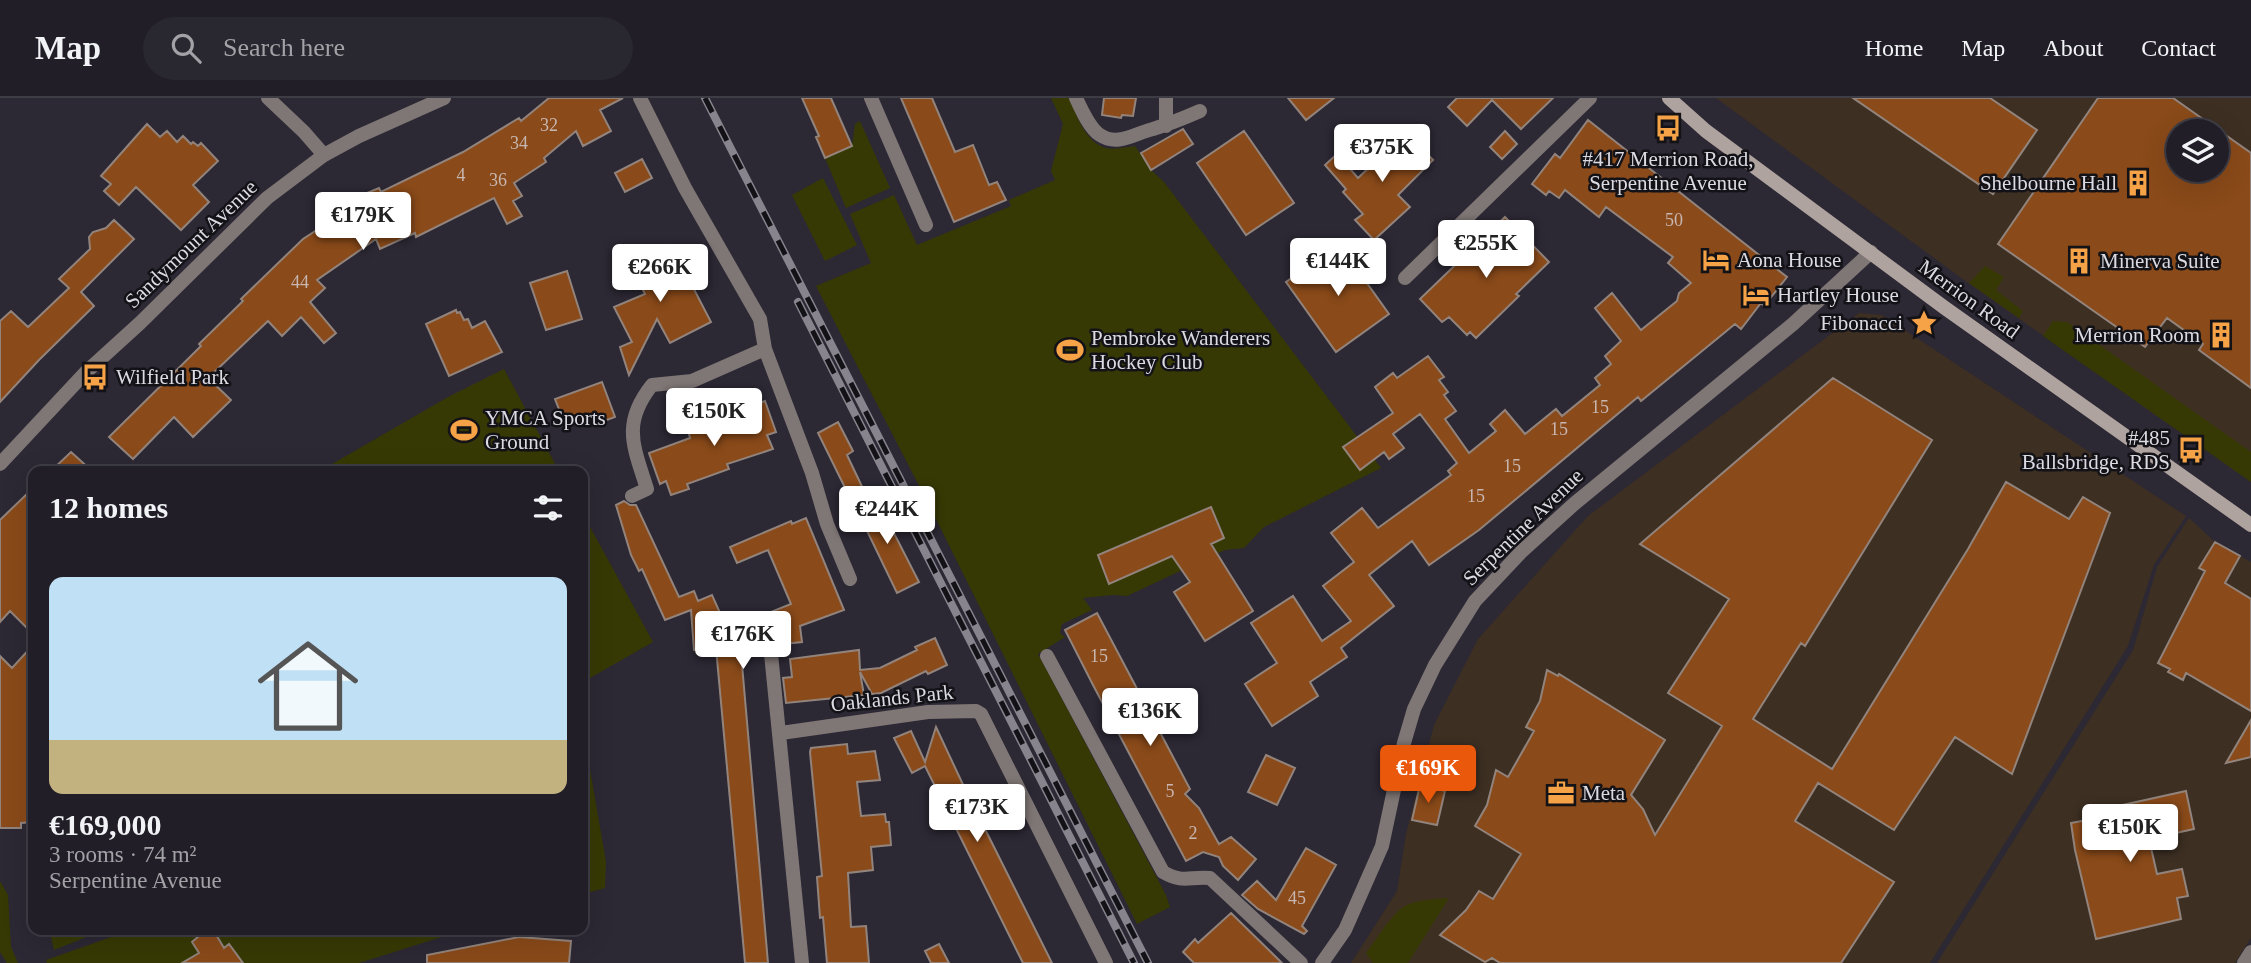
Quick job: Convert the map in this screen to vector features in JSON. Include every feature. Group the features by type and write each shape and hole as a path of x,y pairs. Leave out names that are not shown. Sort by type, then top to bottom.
{"main road":[{"name":"Merrion Road","path":"1669,98 1706,131 1945,308 2251,525"}],"street":[{"path":"268,98 324,155"},
{"name":"Sandymount Avenue","path":"0,464 85,373 279,188 324,155 359,136 444,98"},
{"path":"640,98 685,188 760,319 765,349 812,473 827,524 850,579"},
{"path":"871,98 926,225"},
{"path":"1076,98 1097,134 1111,140 1132,137 1166,126 1200,111"},
{"path":"1166,98 1166,126"},
{"path":"1405,278 1590,98"},
{"name":"Serpentine Avenue","path":"1322,963 1345,930 1382,846 1414,709 1454,631 1475,601 1521,552 1574,504 1793,324 1871,252"},
{"path":"632,496 648,489 631,433 640,400 652,385 692,381 765,349"},
{"path":"769,634 802,963"},
{"path":"1047,656 1163,872 1186,880 1210,878 1301,963"},
{"name":"Oaklands Park","path":"781,733 928,712 976,711 981,714 1106,963"},
{"path":"2244,963 2251,952"}],"shaded area":[{"name":"Pembroke Wanderers Hockey Club","path":"1051,98 1069,98 1083,128 1099,145 1113,149 1135,146 1381,468 1264,527 1244,548 1225,550 1127,596 1083,598 1092,610 1062,624 1060,633 1065,637 1038,654 1166,895 1170,907 1137,924 930,507 816,286 871,263 850,214 894,195 917,245 1011,206 1009,200 1055,180 1051,171 1063,124"},
{"path":"1716,98 2251,98 2251,482 1964,280"},
{"path":"860,121 890,188 846,208 825,158 852,146 855,124"},
{"path":"823,178 857,245 825,261 792,195"},
{"path":"1985,266 2004,277 1996,290 2023,311 2019,318 1969,283"},
{"path":"1859,313 1882,315 2186,516 2154,565 2128,646 1930,963 1351,963 1397,891 1406,834 1434,725 1478,639 1588,516"},
{"path":"2053,321 2067,322 2251,452 2251,482 2043,336"},
{"name":"YMCA Sports Ground","path":"504,369 556,466 329,466 448,397"},
{"path":"2189,518 2215,542 2251,562 2251,938 2235,963 1937,963 2133,650 2157,567"},
{"name":"YMCA Sports Ground","path":"588,523 653,642 588,679"},
{"path":"588,758 606,862 605,888 588,893"},
{"path":"0,881 8,895 11,947 18,963 7,963 0,952"},
{"path":"1449,898 1408,963 1373,963 1366,953 1400,909 1416,902"},
{"path":"50,935 92,935 54,950"},
{"path":"117,935 448,935 359,963 47,963 46,960"}],"building":[{"path":"549,98 623,98 600,110 611,131 583,146 576,131 544,158 546,162 514,183 522,196 513,201 522,216 507,224 494,198 416,237 415,233 380,249 376,239 317,280 325,288 310,302 336,333 324,343 301,317 282,336 268,321 208,378 231,400 193,437 174,417 133,459 109,437 201,346 199,344 243,301 241,299 303,239 332,220 330,217 360,196 379,188 381,192 463,152 519,118 521,121"},
{"path":"802,98 831,98 852,146 825,158 816,137 819,136"},
{"path":"901,98 932,98 955,152 973,145 989,185 997,182 1006,200 954,222"},
{"path":"1104,98 1136,98 1133,116 1122,115 1121,118 1102,115"},
{"path":"1288,98 1334,98 1306,120"},
{"path":"1457,98 1553,98 1521,129 1492,100 1467,126 1448,107"},
{"path":"1853,98 1990,98 2037,130 1993,194"},
{"path":"2098,98 2173,98 2203,119 2166,119 2166,182 2229,182 2229,137 2251,153 2251,388 2199,350 2203,344 2167,318 2145,347 1998,244"},
{"path":"1588,120 1787,277 1764,306 1761,303 1741,329 1735,324 1641,401 1638,397 1479,530 1429,565 1412,541 1369,575 1394,606 1341,648 1347,657 1310,682 1318,696 1272,726 1245,684 1277,663 1251,623 1293,596 1322,641 1351,621 1323,586 1354,562 1331,533 1362,508 1378,528 1451,475 1448,471 1457,463 1420,414 1393,434 1404,448 1389,459 1384,452 1360,470 1343,447 1393,413 1375,387 1393,373 1397,378 1428,356 1444,377 1439,380 1448,392 1444,395 1456,411 1445,419 1469,453 1496,431 1490,424 1505,410 1525,434 1556,409 1562,416 1600,385 1595,378 1611,364 1605,356 1621,341 1595,308 1612,293 1641,330 1677,301 1679,293 1691,283 1668,263 1673,257 1606,207 1599,217 1565,190 1559,198 1549,191 1546,195 1532,184 1555,154 1560,158"},
{"path":"147,124 160,137 167,131 177,142 183,136 191,144 193,142 198,146 201,143 218,161 193,185 209,202 181,230 136,187 119,205 104,191 111,184 101,176"},
{"path":"1183,129 1193,144 1151,170 1141,153"},
{"path":"1244,131 1294,203 1246,235 1197,163"},
{"path":"1505,131 1517,144 1502,159 1490,147"},
{"path":"1407,132 1433,160 1398,195 1410,207 1374,240 1355,220 1363,214 1343,192 1346,189 1325,165 1337,154 1358,178"},
{"path":"642,159 652,178 625,192 615,173"},
{"path":"1505,217 1549,262 1476,338 1470,332 1467,335 1449,317 1442,322 1420,299"},
{"path":"114,220 134,239 81,292 94,306 0,402 0,321 11,311 28,327 69,288 59,279 90,249 89,237 93,232 106,228"},
{"path":"1339,244 1389,314 1336,352 1286,282"},
{"path":"671,245 711,322 670,343 657,319 629,375 620,347 632,342 614,307 645,294 631,266"},
{"path":"567,271 582,319 546,330 530,283"},
{"path":"456,310 464,320 468,319 472,328 485,321 502,352 449,376 426,324"},
{"path":"1833,378 1932,440 1805,646 1801,643 1753,719 1832,769 1968,549 2006,482 2069,519 2083,497 2110,513 2012,774 1955,737 1894,830 1818,783 1795,821 1894,882 1841,963 1500,963 1492,958 1485,962 1440,935 1466,910 1479,891 1493,899 1521,854 1475,826 1487,805 1496,770 1508,777 1534,731 1526,727 1540,701 1547,670 1558,676 1559,674 1665,740 1631,795 1643,809 1655,835 1722,726 1668,693 1729,599 1640,544"},
{"path":"602,382 615,417 599,423 596,416 566,427 555,399"},
{"path":"765,401 776,432 767,435 773,449 727,464 729,469 687,484 689,489 671,495 666,481 660,484 649,453 690,438 689,434 733,417 731,413"},
{"path":"838,422 853,451 847,455 867,497 853,504 818,433"},
{"path":"71,452 86,466 56,466"},
{"path":"28,493 28,629 10,611 0,622 0,520"},
{"path":"876,498 919,582 897,593 856,508"},
{"path":"624,501 636,505 679,597 694,591 698,601 712,595 729,633 735,630 734,627 791,604 768,550 737,563 730,547 791,521 792,524 806,518 844,610 800,626 802,642 784,644 782,627 772,625 761,629 739,630 768,963 745,963 716,648 694,650 691,610 665,620 642,569 639,571 631,555 616,505"},
{"path":"1211,507 1224,538 1211,544 1253,611 1205,641 1174,592 1190,582 1172,556 1109,584 1098,555"},
{"path":"2215,542 2240,556 2225,583 2251,599 2251,711 2186,673 2183,680 2158,663 2205,571 2199,568"},
{"path":"1097,613 1190,789 1185,794 1199,808 1219,844 1231,837 1256,859 1238,880 1223,866 1219,857 1203,852 1186,861 1093,685 1065,630"},
{"path":"935,638 947,665 928,674 926,671 881,693 872,694 860,672 864,695 786,703 783,678 792,677 790,659 859,650 860,670 880,668"},
{"path":"28,650 28,822 21,823 21,828 0,828 0,656 12,668"},
{"path":"2251,720 2251,757 2226,763"},
{"path":"936,727 1052,963 1023,963 925,766 912,773 894,738 911,731 925,762"},
{"path":"847,744 848,754 875,751 880,780 857,782 861,816 885,814 886,822 889,822 891,845 871,847 873,870 848,873 851,927 866,926 869,963 827,963 823,917 820,918 817,877 822,876 810,752 811,748"},
{"path":"1266,755 1295,768 1277,805 1248,792"},
{"path":"1420,785 1445,791 1437,825 1412,820"},
{"path":"2186,791 2194,829 2149,839 2157,874 2182,869 2188,896 2177,898 2181,919 2096,939 2071,823 2087,820 2086,813"},
{"path":"1306,848 1336,865 1302,926 1307,931 1304,934 1258,909 1242,895 1257,881 1276,900"},
{"path":"1231,913 1282,963 1194,963 1183,952 1195,939 1198,943"},
{"path":"200,935 216,935 224,948 229,944 243,963 182,963 199,953 192,942"},
{"path":"519,937 571,941 569,963 427,963 427,955"},
{"path":"939,944 949,963 931,963 925,951"}],"railway":[{"path":"705,98 1148,963"},
{"path":"798,302 1134,963"}],"place":[{"name":"#417 Merrion Road, Serpentine Avenue","path":"1668,128"},
{"name":"Shelbourne Hall","path":"2138,183"},
{"name":"Aona House","path":"1716,260"},
{"name":"Minerva Suite","path":"2079,261"},
{"name":"Hartley House","path":"1756,295"},
{"name":"Fibonacci","path":"1924,323"},
{"name":"Merrion Room","path":"2221,335"},
{"name":"Pembroke Wanderers Hockey Club","path":"1070,350"},
{"name":"Wilfield Park","path":"95,377"},
{"name":"YMCA Sports Ground","path":"464,430"},
{"name":"#485 Ballsbridge, RDS","path":"2191,450"},
{"name":"Meta","path":"1561,793"}]}
